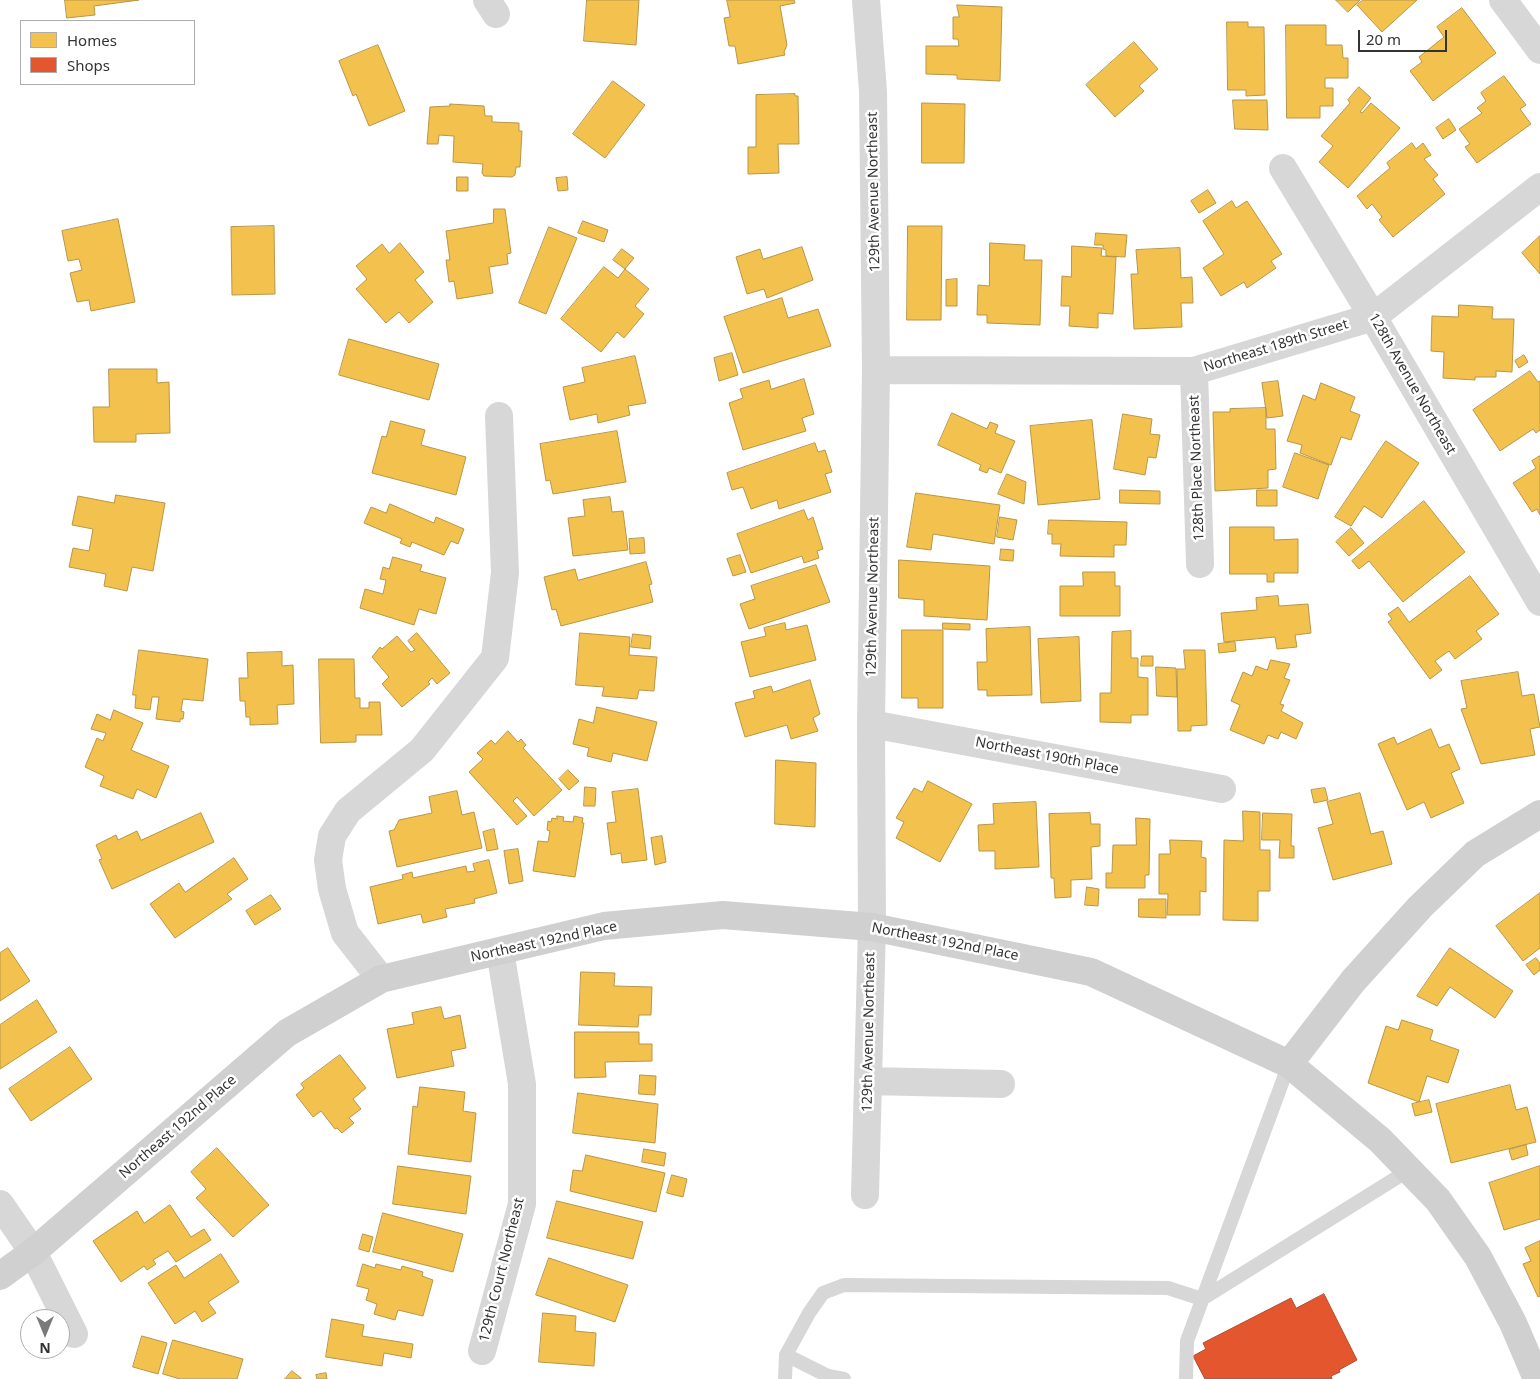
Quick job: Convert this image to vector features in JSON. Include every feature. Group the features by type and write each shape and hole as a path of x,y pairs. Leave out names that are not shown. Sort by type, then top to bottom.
{"main road":[{"path":"1289,1064 1353,981 1420,908 1475,854 1540,814"},
{"name":"Northeast 192nd Place","path":"0,1276 33,1252 287,1033 381,979 604,926 723,915 872,927 1091,972 1289,1064 1380,1140 1438,1200 1478,1256 1513,1323 1533,1378"}],"street":[{"name":"129th Avenue Northeast","path":"865,1195 872,927 871,724 876,370 873,91 866,0"},
{"path":"1503,0 1540,50"},
{"name":"128th Avenue Northeast","path":"1283,168 1373,317 1540,602"},
{"name":"Northeast 189th Street","path":"876,370 1194,371 1373,317 1540,187"},
{"name":"128th Place Northeast","path":"1194,371 1200,564"},
{"path":"381,979 345,932 332,889 328,860 332,836 348,811 422,750 495,658 505,573 499,416"},
{"name":"Northeast 190th Place","path":"871,724 1222,789"},
{"name":"129th Court Northeast","path":"482,1351 522,1204 522,1084 500,951"},
{"path":"868,1081 1001,1084"},
{"path":"0,1204 33,1252 74,1334"}],"lane":[{"path":"1186,1379 1186,1341 1289,1064"},
{"path":"785,1379 786,1355 809,1313 823,1293 844,1284 1168,1288 1202,1299 1409,1170"},
{"path":"786,1355 828,1376 844,1379"}],"building: Homes":[{"path":"65,0 139,0 94,6 95,15 67,18"},
{"path":"587,0 639,0 636,45 584,41"},
{"path":"727,0 794,0 795,3 780,6 787,45 784,52 785,55 738,64 735,46 729,46 724,18 730,17"},
{"path":"1336,0 1360,0 1348,12"},
{"path":"1363,0 1417,0 1382,32 1357,5"},
{"path":"957,5 1002,7 1000,81 957,79 957,75 926,74 926,46 959,46 958,39 953,39 953,17 959,17"},
{"path":"1462,8 1496,53 1433,101 1410,71 1422,62 1419,57 1444,37 1437,27"},
{"path":"1227,22 1248,22 1248,27 1264,27 1265,95 1246,96 1246,90 1228,90"},
{"path":"1286,25 1326,25 1326,45 1342,45 1343,58 1348,58 1348,78 1325,78 1325,88 1333,88 1333,106 1320,106 1320,118 1287,118"},
{"path":"1134,42 1158,69 1139,86 1144,91 1115,117 1086,85"},
{"path":"378,45 405,111 369,126 356,94 353,96 339,61"},
{"path":"1504,76 1526,105 1520,109 1531,124 1477,163 1465,147 1470,144 1459,129 1482,113 1477,108 1486,101 1481,93"},
{"path":"613,81 645,105 605,158 573,134"},
{"path":"1359,87 1371,98 1360,112 1362,113 1371,103 1400,128 1348,188 1319,162 1333,146 1321,136 1350,103 1348,100"},
{"path":"795,94 795,96 798,96 799,144 778,144 779,173 748,174 748,147 756,147 756,95"},
{"path":"1233,100 1267,100 1268,130 1235,129"},
{"path":"922,103 965,104 964,163 922,163"},
{"path":"450,104 484,106 485,116 492,116 492,122 519,123 519,131 522,131 520,167 516,167 515,175 512,177 484,176 482,173 483,164 453,162 454,136 439,135 438,144 427,144 430,107 450,106"},
{"path":"1449,119 1456,130 1443,139 1436,128"},
{"path":"1412,143 1416,149 1423,143 1431,155 1424,159 1438,175 1433,179 1445,194 1393,237 1379,220 1382,217 1372,204 1367,209 1357,196 1390,168 1387,163"},
{"path":"457,177 468,177 468,191 457,191"},
{"path":"567,177 568,190 558,191 556,178"},
{"path":"1208,190 1216,203 1199,213 1191,201"},
{"path":"1232,201 1236,208 1247,201 1282,254 1271,261 1276,268 1247,288 1244,282 1221,296 1203,268 1224,254 1203,221"},
{"path":"494,209 505,209 511,253 507,254 508,264 489,267 493,293 457,299 454,281 449,282 446,260 450,260 446,231 493,223"},
{"path":"118,219 135,302 91,311 89,300 77,302 70,273 82,270 79,259 68,261 62,231"},
{"path":"583,221 608,230 604,242 578,233"},
{"path":"274,226 275,294 232,295 231,227"},
{"path":"908,226 942,226 941,320 907,320"},
{"path":"549,227 577,238 546,314 519,303"},
{"path":"1096,233 1127,235 1125,257 1106,256 1106,250 1103,249 1103,245 1095,245"},
{"path":"1540,236 1540,274 1522,253"},
{"path":"400,243 424,272 415,280 433,302 409,323 399,312 386,323 356,289 367,279 356,266 382,244 389,253"},
{"path":"990,243 1025,245 1024,260 1042,260 1040,325 987,323 987,315 977,315 978,285 989,286"},
{"path":"1072,246 1102,248 1101,256 1116,257 1113,314 1098,313 1098,328 1069,326 1070,306 1061,306 1062,276 1071,277"},
{"path":"802,247 813,280 767,298 764,289 747,294 736,257 760,249 763,259"},
{"path":"1180,248 1181,278 1192,277 1193,303 1181,303 1182,327 1134,329 1131,274 1138,274 1136,250"},
{"path":"622,249 634,258 625,269 613,260"},
{"path":"604,267 618,278 625,269 649,289 635,306 644,314 624,338 617,332 601,352 561,319"},
{"path":"957,279 957,306 946,306 946,280"},
{"path":"782,298 788,318 818,309 831,346 743,373 724,317"},
{"path":"1459,305 1493,307 1492,319 1514,319 1512,372 1496,371 1496,377 1475,377 1475,380 1443,378 1444,352 1431,351 1432,316 1458,317"},
{"path":"349,339 439,364 429,400 339,375"},
{"path":"732,353 738,375 719,381 714,358"},
{"path":"1524,355 1528,362 1519,368 1515,361"},
{"path":"635,356 646,403 628,406 630,415 598,423 597,414 570,420 563,387 585,382 582,368"},
{"path":"109,369 157,369 157,383 169,382 170,433 136,434 136,442 94,442 93,407 109,407"},
{"path":"1530,371 1538,382 1540,381 1540,430 1536,433 1533,429 1500,451 1473,410"},
{"path":"804,379 814,414 802,418 806,431 743,450 729,403 743,398 740,389 769,380 771,389"},
{"path":"1278,381 1283,416 1267,418 1262,383"},
{"path":"1321,383 1355,397 1350,411 1360,415 1351,440 1341,437 1331,465 1300,453 1302,445 1287,441 1303,395 1315,400"},
{"path":"1266,408 1266,429 1275,429 1276,469 1268,470 1268,488 1215,491 1213,412 1230,412 1230,409"},
{"path":"952,413 987,429 990,422 998,425 995,433 1015,441 1001,473 989,468 987,473 979,470 981,465 938,445"},
{"path":"1123,414 1152,419 1150,434 1160,435 1156,458 1148,457 1145,475 1114,469"},
{"path":"1092,420 1100,499 1038,505 1030,426"},
{"path":"391,421 425,430 421,445 466,457 456,495 372,473 382,436 386,437"},
{"path":"617,431 626,482 553,494 550,480 546,481 540,444"},
{"path":"1386,441 1419,463 1382,518 1364,506 1351,526 1335,517"},
{"path":"815,443 818,452 825,450 832,472 825,474 831,492 779,509 777,500 751,509 743,487 732,490 727,473"},
{"path":"1295,453 1329,465 1318,499 1283,487"},
{"path":"1540,456 1540,515 1537,509 1532,512 1513,483 1536,468 1532,461"},
{"path":"1007,474 1026,482 1024,504 998,494"},
{"path":"1120,490 1160,491 1160,504 1120,503"},
{"path":"1257,490 1277,490 1277,506 1257,506"},
{"path":"916,493 1000,505 994,544 933,534 931,550 907,547"},
{"path":"116,495 165,503 153,571 132,567 127,591 104,586 106,574 69,567 73,548 89,551 93,529 72,525 78,496 114,503"},
{"path":"610,497 612,512 623,511 628,550 573,556 568,518 585,516 583,500"},
{"path":"1424,501 1465,552 1403,602 1369,561 1359,569 1352,561"},
{"path":"390,504 434,523 436,517 464,529 458,544 451,541 444,555 412,542 410,547 400,543 402,539 364,523 371,507 386,513"},
{"path":"804,510 808,520 813,517 823,549 817,551 819,558 804,563 802,556 751,573 737,534"},
{"path":"1000,517 1017,520 1013,540 997,537"},
{"path":"1049,520 1127,522 1126,545 1114,545 1114,557 1060,556 1061,544 1052,544 1052,534 1048,534"},
{"path":"1230,527 1274,527 1274,540 1298,539 1298,573 1274,573 1274,582 1267,582 1267,574 1230,574"},
{"path":"1351,528 1364,543 1349,556 1336,542"},
{"path":"644,538 645,553 630,554 629,539"},
{"path":"1001,549 1014,550 1013,561 1000,560"},
{"path":"740,555 746,572 733,576 727,559"},
{"path":"393,557 422,565 420,571 446,578 436,614 419,609 414,625 360,608 365,589 383,594 386,580 380,579 383,567 389,569"},
{"path":"899,560 990,566 987,620 924,616 924,600 899,598"},
{"path":"646,562 652,584 649,585 653,602 561,626 556,609 552,610 544,577 575,569 578,580"},
{"path":"816,565 830,602 749,629 740,604 755,599 751,586"},
{"path":"1083,572 1115,572 1115,586 1120,586 1120,616 1060,616 1060,586 1083,586"},
{"path":"1470,576 1499,614 1476,631 1482,639 1455,659 1449,651 1435,661 1442,670 1430,679 1388,622 1392,619 1388,614 1398,607 1409,622"},
{"path":"1278,596 1279,606 1308,604 1311,633 1295,635 1297,647 1277,649 1275,637 1224,642 1221,613 1257,610 1256,598"},
{"path":"785,623 786,630 807,625 816,660 750,677 741,642 766,636 764,628"},
{"path":"943,623 970,624 970,630 943,629"},
{"path":"1030,627 1032,695 987,696 987,690 978,690 977,662 987,662 986,629"},
{"path":"902,630 943,630 943,708 918,708 918,698 902,698"},
{"path":"1131,631 1131,658 1138,658 1138,677 1148,678 1148,715 1131,715 1131,723 1100,722 1100,693 1111,693 1112,632"},
{"path":"417,633 450,673 437,684 432,678 428,682 430,684 402,707 382,684 389,677 372,657 380,647 382,649 397,636 411,652 415,650 408,641"},
{"path":"580,633 630,637 629,655 657,657 654,691 639,690 637,699 602,696 604,687 576,685"},
{"path":"633,634 651,636 650,649 631,647"},
{"path":"1079,637 1081,701 1041,703 1038,639"},
{"path":"1235,642 1236,651 1219,653 1218,644"},
{"path":"139,650 208,659 203,701 183,699 181,711 184,712 183,719 180,719 180,722 156,719 159,697 152,697 150,710 135,708 136,695 133,695"},
{"path":"1184,650 1205,650 1207,725 1191,726 1191,731 1178,731 1177,669 1185,669"},
{"path":"282,652 282,666 293,665 294,704 277,705 278,724 250,725 250,717 246,717 245,701 240,701 239,678 248,678 247,653"},
{"path":"1142,656 1153,656 1153,666 1141,666"},
{"path":"319,659 354,659 355,698 360,698 360,708 369,708 369,702 380,702 382,735 356,735 356,742 321,743"},
{"path":"1271,660 1290,664 1284,678 1290,680 1280,704 1284,705 1281,711 1303,723 1296,739 1281,732 1278,739 1268,735 1264,744 1230,730 1240,705 1231,701 1243,672 1252,676 1256,666 1267,670"},
{"path":"1156,667 1176,668 1177,697 1157,696"},
{"path":"1518,672 1522,696 1534,694 1540,727 1530,729 1535,755 1481,764 1461,709 1467,708 1461,681"},
{"path":"810,680 820,714 813,718 818,731 791,739 787,725 745,737 735,703 755,698 753,691 771,686 773,692"},
{"path":"597,707 657,722 647,761 613,753 611,762 587,756 589,748 573,744 579,719 593,723"},
{"path":"114,710 143,723 131,750 169,766 156,798 137,789 133,799 100,786 104,776 85,767 97,738 103,741 106,733 91,729 97,714 110,720"},
{"path":"1431,729 1439,748 1449,744 1460,769 1451,773 1464,803 1431,818 1424,802 1407,810 1378,744 1394,737 1397,744"},
{"path":"508,731 518,742 521,739 526,745 523,748 562,790 534,816 517,797 513,801 527,816 517,825 469,772 483,759 477,753 491,740 495,744"},
{"path":"776,760 816,763 815,827 775,824"},
{"path":"568,770 579,781 569,790 559,779"},
{"path":"928,781 972,804 940,862 896,838 904,822 896,818 914,788 922,792"},
{"path":"585,787 596,788 595,806 584,806"},
{"path":"1325,788 1328,800 1314,803 1311,790"},
{"path":"638,789 647,860 622,863 621,853 611,855 607,823 616,822 612,792"},
{"path":"457,791 462,815 474,812 482,848 397,867 389,831 394,830 399,820 432,813 429,797"},
{"path":"1360,793 1371,834 1383,831 1392,864 1333,880 1318,828 1333,824 1327,802"},
{"path":"1036,802 1039,867 995,869 995,851 979,851 978,825 994,824 993,804"},
{"path":"1243,811 1260,812 1260,850 1270,850 1270,891 1258,891 1258,921 1223,920 1224,840 1243,841"},
{"path":"201,813 214,842 112,889 99,860 102,859 96,845 116,835 118,840 137,831 141,840"},
{"path":"1090,813 1091,824 1100,824 1100,846 1091,847 1092,879 1071,880 1071,897 1055,898 1054,878 1051,878 1049,814"},
{"path":"1263,813 1292,814 1291,846 1294,846 1294,858 1279,858 1280,840 1262,840"},
{"path":"557,816 564,817 563,821 573,822 574,816 583,818 582,823 584,823 575,877 533,871 538,841 548,842 550,831 547,830 548,821 551,822 552,818 557,819"},
{"path":"1136,818 1150,819 1149,875 1145,875 1145,888 1106,888 1106,873 1112,873 1113,845 1136,845"},
{"path":"494,829 498,849 487,851 483,832"},
{"path":"662,836 666,862 655,865 651,838"},
{"path":"1170,840 1202,841 1201,857 1206,858 1206,892 1200,891 1200,915 1167,915 1168,894 1159,894 1159,854 1170,854"},
{"path":"518,849 523,881 509,884 504,851"},
{"path":"234,858 248,879 227,894 232,899 175,938 150,904 179,883 185,892"},
{"path":"489,860 497,893 474,899 475,903 445,909 447,917 423,923 421,914 378,924 370,887 403,879 402,875 412,872 413,878 466,866 467,872 475,871 473,864"},
{"path":"1087,887 1099,889 1098,906 1085,905"},
{"path":"1540,893 1540,948 1523,961 1496,926"},
{"path":"271,895 281,909 255,925 246,911"},
{"path":"1139,899 1166,899 1166,918 1139,917"},
{"path":"8,948 30,981 0,1001 0,953"},
{"path":"1450,948 1513,991 1495,1018 1450,987 1437,1006 1417,996"},
{"path":"1536,958 1540,963 1540,970 1534,975 1526,965"},
{"path":"581,972 615,973 614,986 652,987 651,1015 639,1015 638,1027 579,1025"},
{"path":"37,1000 57,1032 0,1069 0,1025"},
{"path":"441,1007 444,1019 460,1015 466,1048 451,1051 454,1066 397,1078 387,1029 414,1024 412,1013"},
{"path":"1402,1020 1433,1030 1430,1040 1459,1050 1448,1083 1427,1076 1419,1102 1368,1083 1386,1026 1398,1030"},
{"path":"575,1032 639,1032 639,1044 652,1044 652,1061 605,1062 606,1077 575,1078"},
{"path":"70,1047 92,1079 31,1121 9,1089"},
{"path":"340,1055 366,1088 353,1099 361,1109 349,1118 354,1123 342,1133 337,1128 335,1129 321,1111 313,1117 296,1095 304,1088 301,1084"},
{"path":"640,1075 656,1076 655,1095 639,1094"},
{"path":"1510,1085 1516,1110 1527,1107 1536,1142 1451,1163 1436,1104"},
{"path":"420,1087 465,1092 463,1111 476,1113 471,1162 408,1154 413,1106 417,1107"},
{"path":"578,1093 658,1104 655,1143 573,1133"},
{"path":"1429,1100 1432,1112 1415,1116 1412,1104"},
{"path":"1526,1145 1528,1155 1512,1160 1509,1150"},
{"path":"217,1148 269,1205 233,1237 196,1198 206,1189 191,1172"},
{"path":"644,1149 666,1153 664,1166 642,1162"},
{"path":"586,1155 665,1173 656,1212 570,1191 573,1170 582,1171"},
{"path":"398,1166 471,1176 466,1214 393,1204"},
{"path":"1540,1166 1540,1219 1504,1230 1489,1183"},
{"path":"672,1175 687,1179 683,1197 667,1193"},
{"path":"557,1201 643,1222 633,1259 547,1238"},
{"path":"170,1205 191,1237 204,1229 211,1240 176,1262 168,1251 153,1260 156,1264 147,1270 144,1266 121,1282 93,1241 137,1211 144,1223"},
{"path":"383,1213 463,1234 453,1272 373,1252"},
{"path":"363,1234 373,1237 369,1252 359,1249"},
{"path":"1540,1241 1540,1296 1538,1297 1523,1264 1531,1261 1525,1248"},
{"path":"221,1254 239,1282 208,1302 216,1313 202,1322 195,1311 175,1324 148,1283 176,1265 184,1278"},
{"path":"549,1258 628,1285 615,1322 536,1295"},
{"path":"363,1264 375,1268 376,1264 401,1270 402,1266 423,1272 422,1276 433,1280 423,1316 398,1310 395,1320 374,1314 377,1304 366,1300 369,1289 357,1286"},
{"path":"543,1313 576,1316 575,1331 596,1333 594,1366 539,1362"},
{"path":"332,1319 364,1325 362,1336 413,1344 411,1358 384,1353 382,1366 326,1357"},
{"path":"142,1336 167,1343 158,1374 133,1367"},
{"path":"173,1340 243,1359 237,1379 180,1379 163,1374"},
{"path":"292,1371 301,1378 301,1379 285,1379"},
{"path":"326,1373 327,1379 317,1379 316,1375"}],"building: Shops":[{"path":"1324,1294 1357,1360 1331,1376 1332,1379 1205,1379 1193,1356 1206,1349 1203,1343 1291,1298 1296,1308"}]}
